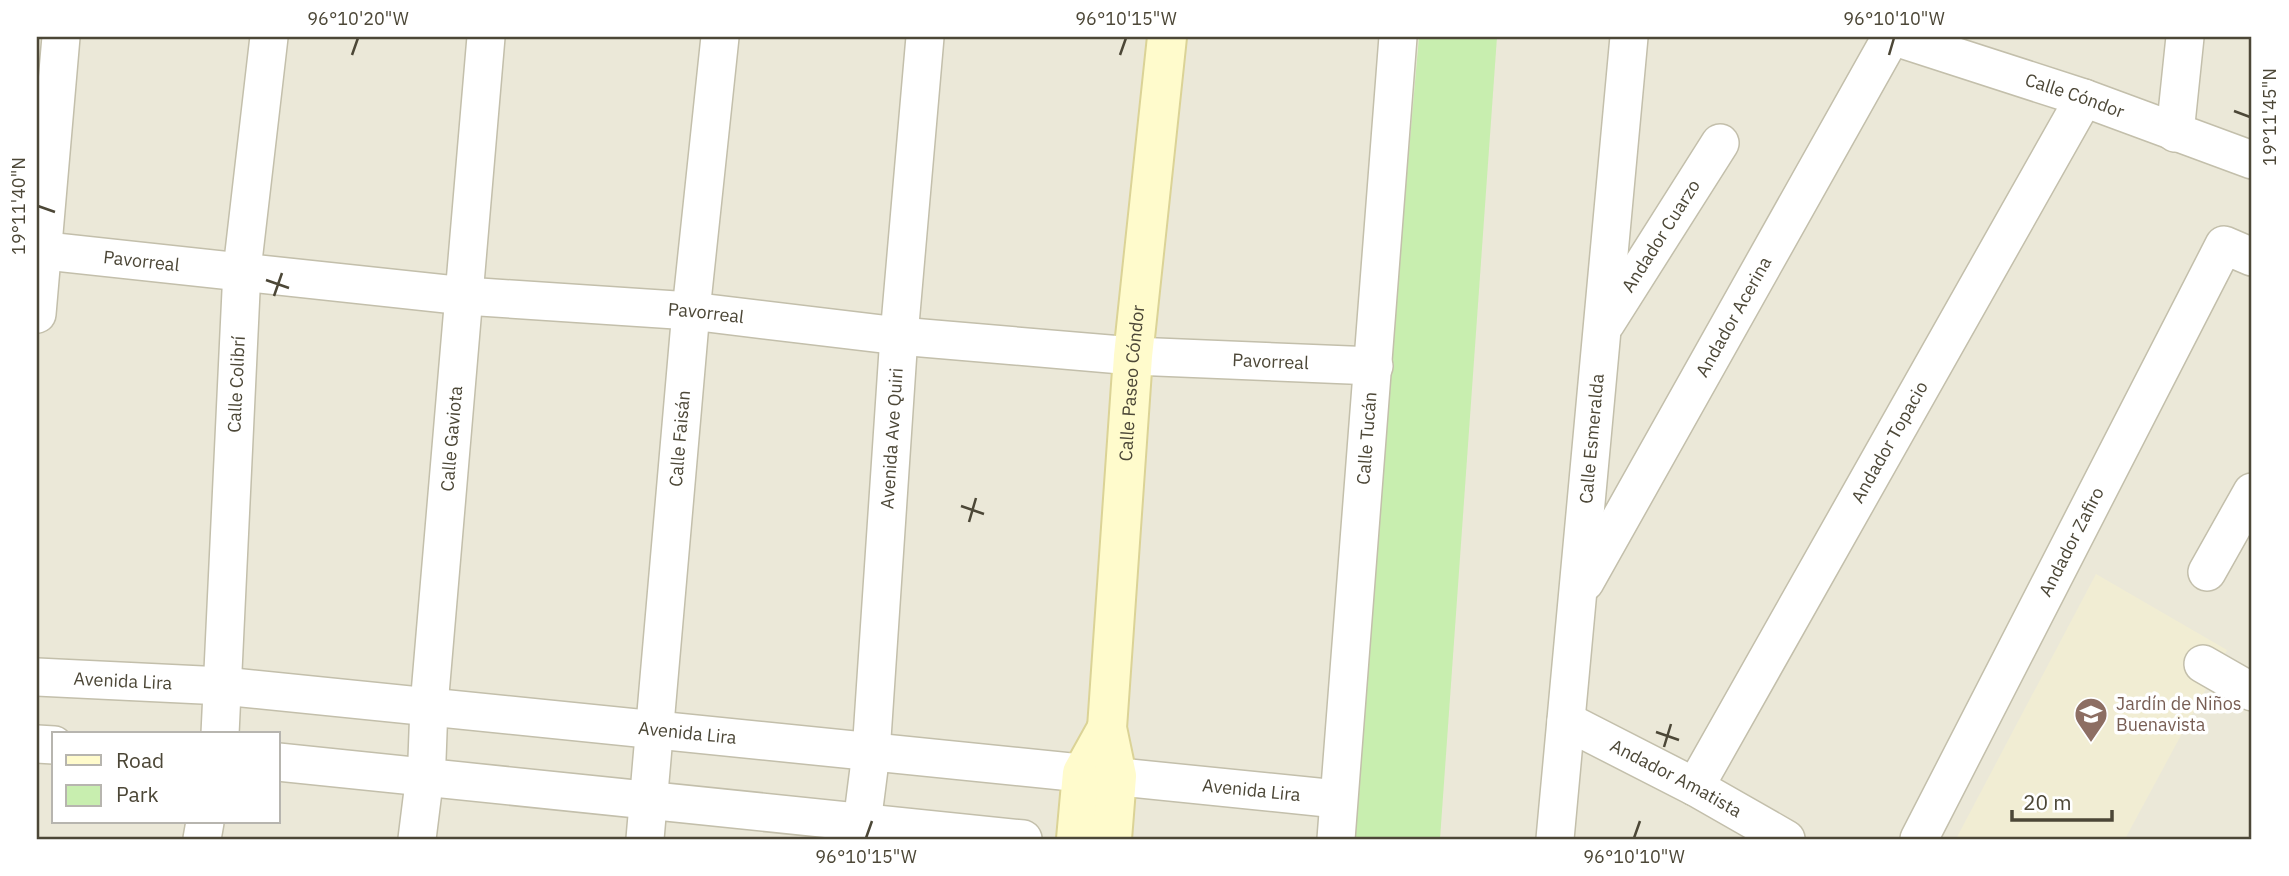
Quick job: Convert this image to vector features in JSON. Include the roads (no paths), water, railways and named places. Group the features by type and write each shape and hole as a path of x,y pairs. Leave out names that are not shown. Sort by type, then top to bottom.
{"street":[{"path":"37,314 40,250 61,37"},
{"name":"Calle Colibrí","path":"220,732 242,270 269,37"},
{"name":"Calle Gaviota","path":"417,839 425,778 486,37"},
{"name":"Calle Faisán","path":"645,839 691,312 720,37"},
{"name":"Avenida Ave Quiri","path":"861,831 871,753 899,336 925,37"},
{"name":"Calle Paseo Cóndor","path":"1076,839 1099,774 1107,728 1133,356 1167,37"},
{"name":"Calle Tucán","path":"1336,839 1398,37"},
{"name":"Calle Esmeralda","path":"1555,839 1629,37"},
{"name":"Calle Cóndor","path":"1893,37 1970,49 2084,98 2252,160"},
{"name":"Andador Acerina","path":"1577,595 1893,37"},
{"path":"2175,133 2185,37"},
{"name":"Andador Topacio","path":"1695,787 2084,98"},
{"name":"Andador Cuarzo","path":"1602,328 1720,144"},
{"name":"Pavorreal","path":"40,250 465,296 691,312 899,336 1133,356 1374,366"},
{"name":"Andador Zafiro","path":"1919,839 2238,251"},
{"path":"2207,572 2252,492"},
{"path":"2203,664 2252,692"},
{"name":"Avenida Lira","path":"37,677 223,686 1337,799"},
{"name":"Andador Amatista","path":"1566,721 1695,787 1786,839"},
{"path":"280,762 648,801 861,831 1023,839"},
{"name":"Calle Paseo Cóndor","path":"1099,774 1112,839"}],"place":[{"name":"Jardín de Niños Buenavista","path":"2091,744"}]}
